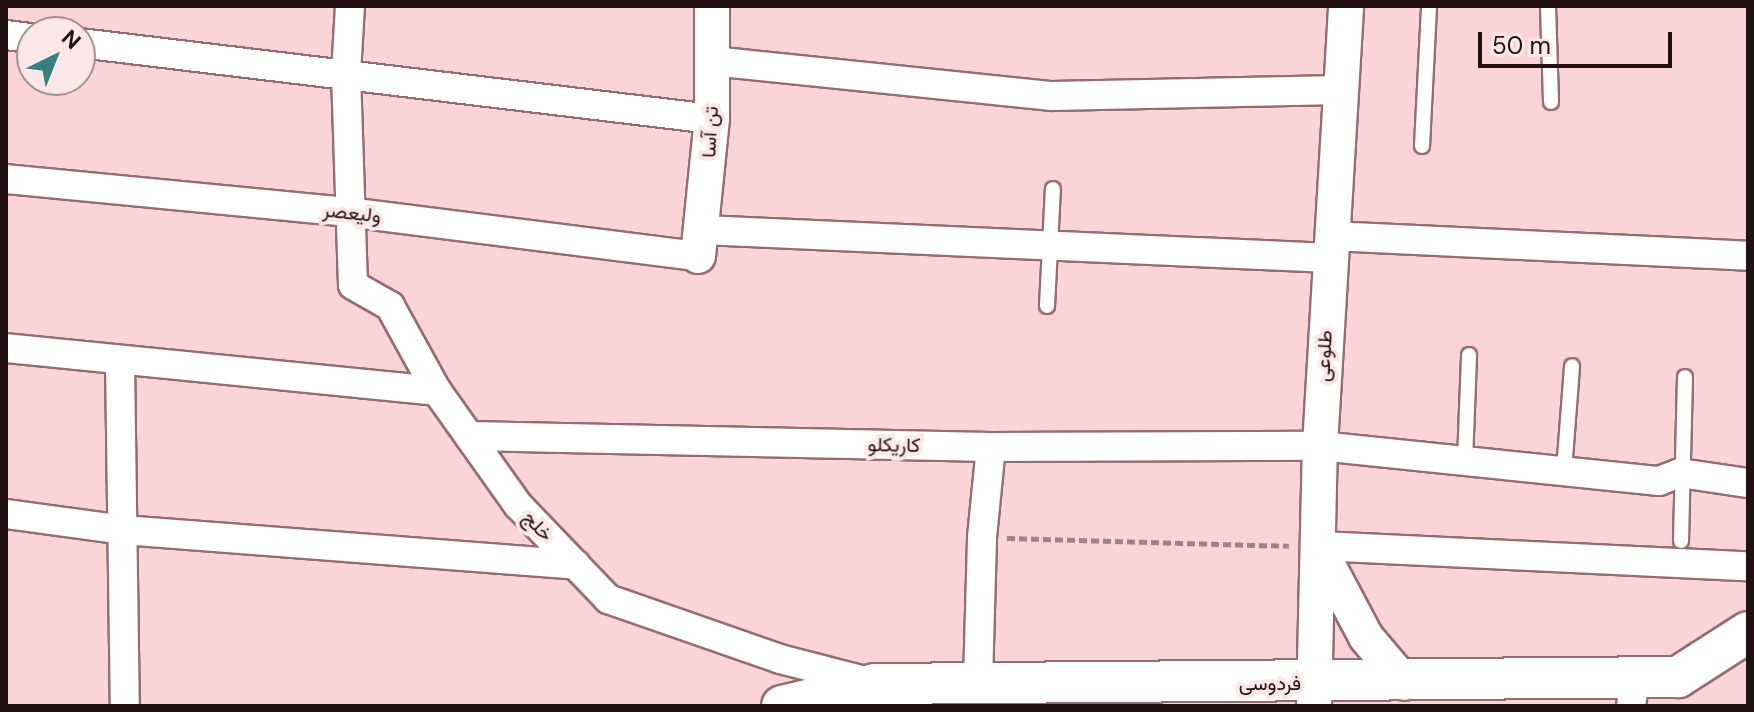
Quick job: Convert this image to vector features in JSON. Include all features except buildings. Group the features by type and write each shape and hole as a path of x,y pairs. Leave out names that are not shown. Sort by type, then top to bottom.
{"main road":[{"name":"فردوسی","path":"782,706 875,684 978,682 1314,694 1405,683 1633,692 1678,677 1748,632"}],"street":[{"path":"348,212 346,74 350,6"},
{"name":"تن آسا","path":"700,243 712,119 712,6"},
{"name":"طلوعی","path":"1314,694 1320,446 1346,6"},
{"path":"96,45 712,119"},
{"path":"712,61 1052,96 1340,90"},
{"name":"ولیعصر","path":"6,179 700,243 1330,247 1748,256"},
{"name":"خلج","path":"348,212 353,285 390,306 437,391 518,505 608,599 780,659 875,684"},
{"path":"6,348 437,391"},
{"path":"120,361 125,706"},
{"name":"کاریکلو","path":"469,436 991,447 1320,446 1659,481 1680,473 1748,483"},
{"path":"978,682 982,537 991,447"},
{"path":"6,514 124,530 576,565"},
{"path":"1318,546 1748,566"},
{"path":"1318,546 1366,637 1405,683"}],"lane":[{"path":"1422,146 1429,6"},
{"path":"1548,6 1551,102"},
{"path":"1047,306 1053,189"},
{"path":"1465,461 1469,355"},
{"path":"1564,471 1572,366"},
{"path":"1681,541 1680,473 1685,377"}],"path":[{"path":"982,537 1318,546"}]}
